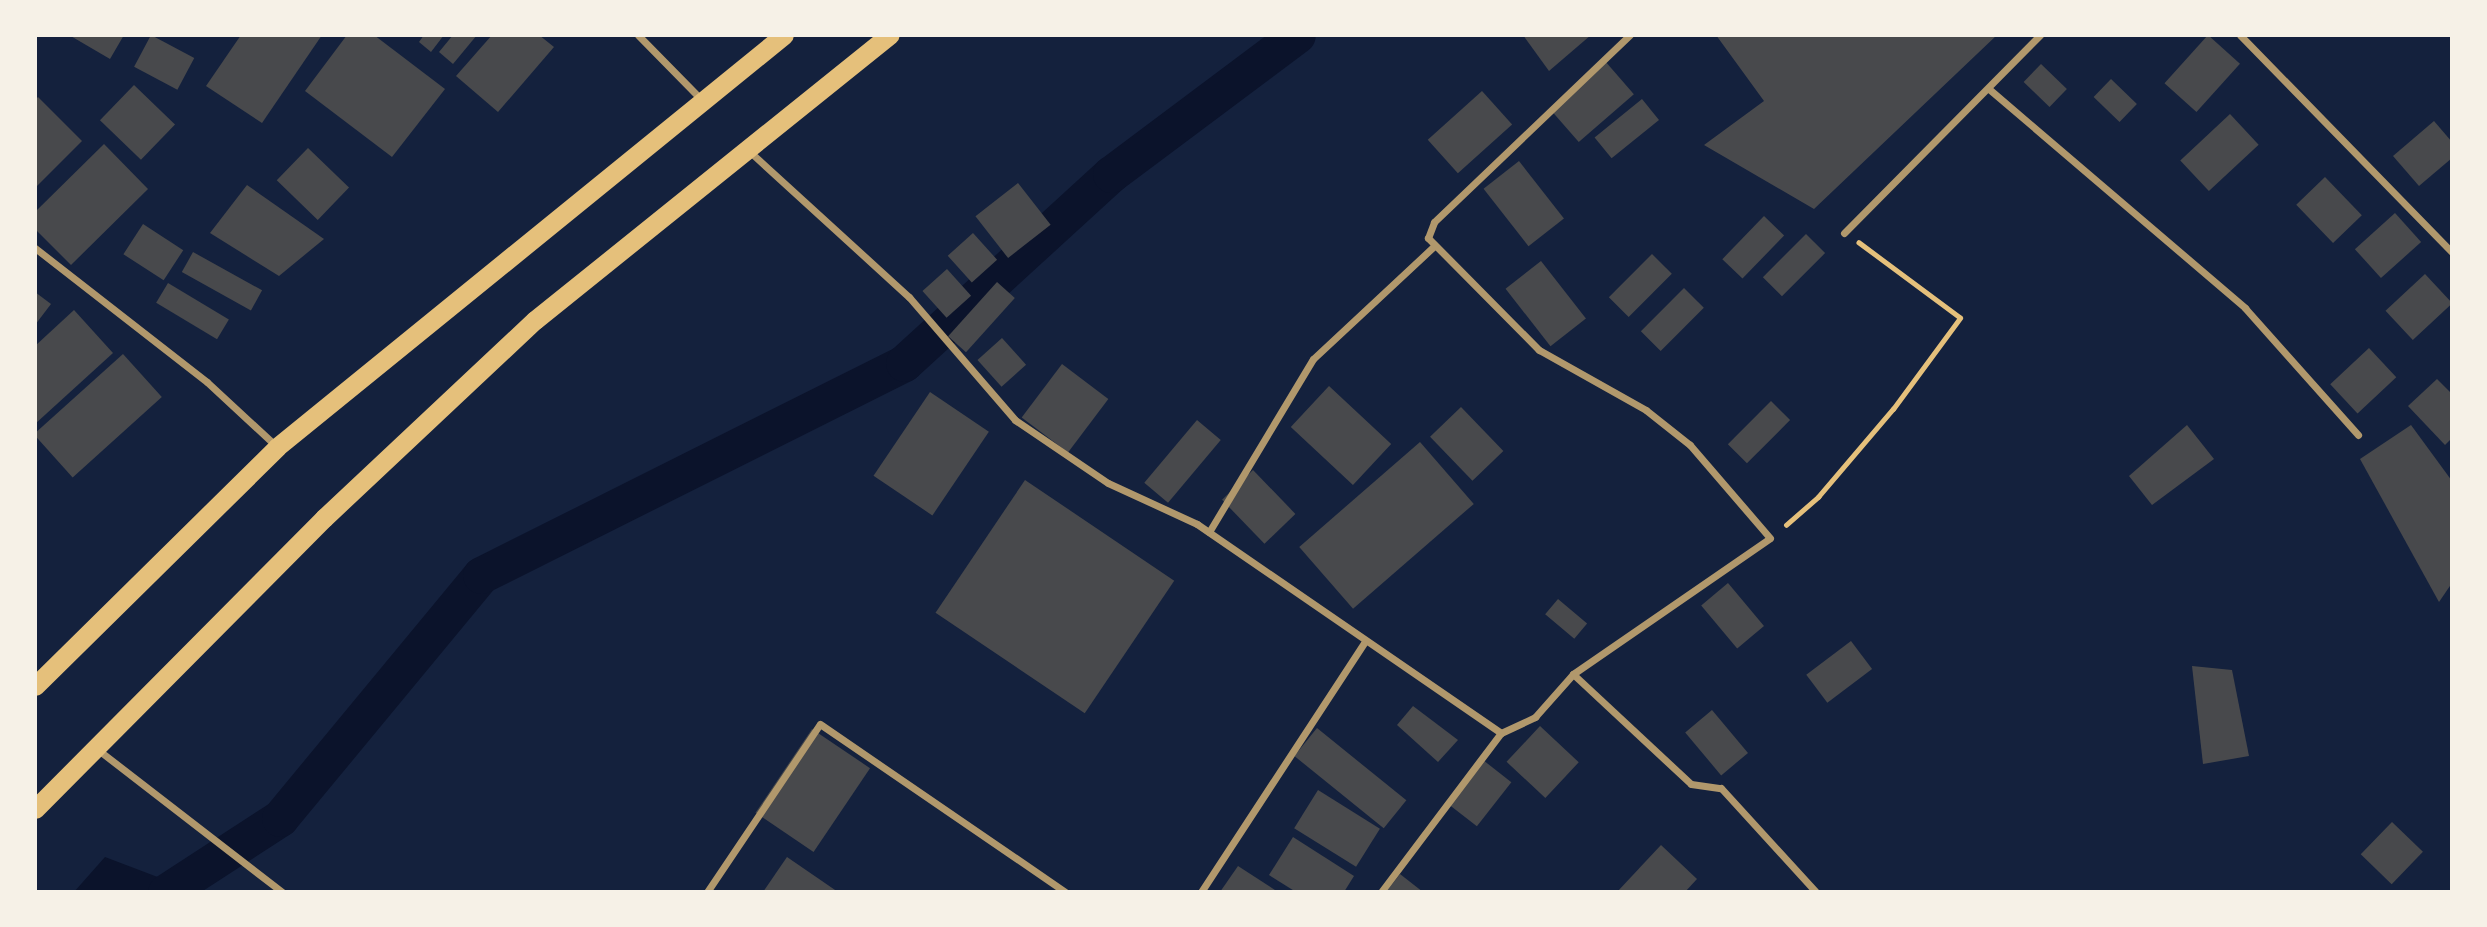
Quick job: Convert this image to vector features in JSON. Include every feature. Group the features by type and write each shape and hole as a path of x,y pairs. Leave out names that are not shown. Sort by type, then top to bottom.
{"highway":[{"path":"35,686 277,447 701,99 784,35"},
{"path":"35,809 92,746 535,320 745,148 890,35"}],"street":[{"path":"638,35 701,99"},
{"path":"1381,892 1501,733 1535,717 1573,674 1770,538 1690,444 1646,410 1539,350 1433,247 1428,238 1434,222 1630,35"},
{"path":"1844,233 2040,35"},
{"path":"2240,35 2452,252"},
{"path":"1989,89 2245,307 2358,435"},
{"path":"745,148 909,297 1015,420 1108,483 1209,532 1501,733"},
{"path":"1209,532 1313,359 1433,247"},
{"path":"35,248 207,382 277,447"},
{"path":"1201,892 1365,641"},
{"path":"1573,674 1691,784 1721,788 1816,892"},
{"path":"707,892 820,724 1065,892"},
{"path":"92,746 282,892"}],"path":[{"path":"1770,538 1818,497 1960,318 1844,233"}],"water":[{"path":"105,857 197,892 74,892"}],"building":[{"path":"69,35 124,35 110,59"},
{"path":"151,35 194,58 177,90 134,67"},
{"path":"241,35 322,35 262,123 206,86"},
{"path":"347,35 374,35 445,89 392,157 305,91"},
{"path":"424,35 444,35 431,52 419,42"},
{"path":"453,35 477,35 453,64 439,52"},
{"path":"492,35 539,35 554,47 498,112 456,76"},
{"path":"1523,35 1591,35 1549,71"},
{"path":"1716,35 1997,35 1814,209 1704,145 1764,101"},
{"path":"2208,35 2240,64 2196,112 2165,83"},
{"path":"1605,61 1634,94 1579,142 1550,109"},
{"path":"2041,64 2067,89 2050,107 2024,82"},
{"path":"2111,79 2137,104 2120,122 2094,97"},
{"path":"134,85 175,125 141,160 100,120"},
{"path":"1482,91 1512,124 1458,173 1428,140"},
{"path":"38,97 82,141 35,188 35,100"},
{"path":"1642,99 1659,120 1612,158 1595,137"},
{"path":"2230,114 2259,145 2209,191 2180,160"},
{"path":"2434,121 2452,142 2452,158 2419,186 2393,156"},
{"path":"104,144 148,189 71,265 35,229 35,212"},
{"path":"308,148 349,188 318,220 277,180"},
{"path":"1519,161 1564,219 1528,246 1484,189"},
{"path":"2325,177 2362,215 2333,243 2296,205"},
{"path":"1018,183 1051,225 1008,258 975,216"},
{"path":"247,185 324,239 279,276 210,233"},
{"path":"2395,213 2421,242 2381,278 2355,249"},
{"path":"1764,216 1784,235 1742,279 1722,259"},
{"path":"143,224 183,250 164,280 123,254"},
{"path":"973,233 997,260 972,283 948,256"},
{"path":"1806,234 1825,253 1782,296 1763,277"},
{"path":"193,252 262,290 251,310 182,272"},
{"path":"1652,254 1672,274 1629,317 1609,297"},
{"path":"1541,261 1586,319 1550,346 1506,289"},
{"path":"947,269 971,296 947,318 922,291"},
{"path":"2425,274 2452,304 2413,340 2386,311"},
{"path":"997,282 1015,298 966,352 948,336"},
{"path":"168,283 229,320 217,339 156,303"},
{"path":"1684,288 1704,308 1661,351 1641,331"},
{"path":"35,292 51,304 35,325"},
{"path":"74,310 113,353 35,424 35,346"},
{"path":"1002,338 1026,365 1002,387 977,360"},
{"path":"2369,348 2396,377 2358,413 2330,384"},
{"path":"123,354 162,397 73,477 35,433"},
{"path":"1062,364 1108,399 1068,452 1022,418"},
{"path":"2437,379 2452,394 2452,438 2445,445 2408,406"},
{"path":"1329,386 1391,444 1353,485 1291,427"},
{"path":"930,392 989,432 932,515 874,476"},
{"path":"1771,401 1790,420 1747,463 1728,444"},
{"path":"1461,407 1503,451 1472,481 1430,437"},
{"path":"1197,420 1221,440 1168,503 1144,483"},
{"path":"2187,425 2214,459 2152,505 2129,476"},
{"path":"2411,425 2452,481 2452,583 2439,602 2360,459"},
{"path":"1420,442 1474,504 1353,609 1299,547"},
{"path":"1253,470 1295,514 1264,544 1222,500"},
{"path":"1025,480 1174,581 1085,713 936,613"},
{"path":"1728,583 1764,626 1737,648 1701,605"},
{"path":"1558,599 1587,623 1574,639 1545,614"},
{"path":"1851,641 1872,669 1827,703 1806,675"},
{"path":"2192,666 2232,670 2249,756 2203,764"},
{"path":"1413,706 1458,740 1438,762 1397,725"},
{"path":"1712,710 1748,753 1721,775 1685,732"},
{"path":"1540,726 1579,762 1545,798 1507,762"},
{"path":"1317,728 1406,800 1384,828 1294,756"},
{"path":"812,729 870,768 814,852 756,813"},
{"path":"1483,760 1511,782 1477,826 1449,804"},
{"path":"1318,790 1380,829 1356,867 1294,828"},
{"path":"2392,822 2423,852 2392,884 2361,854"},
{"path":"1293,837 1354,876 1344,892 1296,892 1269,875"},
{"path":"1661,845 1697,879 1685,892 1617,892"},
{"path":"787,857 838,892 763,892"},
{"path":"1238,866 1278,892 1220,892"},
{"path":"1400,874 1423,892 1386,892"}],"waterway":[{"path":"166,892 280,818 481,575 904,363 1111,174 1297,35"}]}
